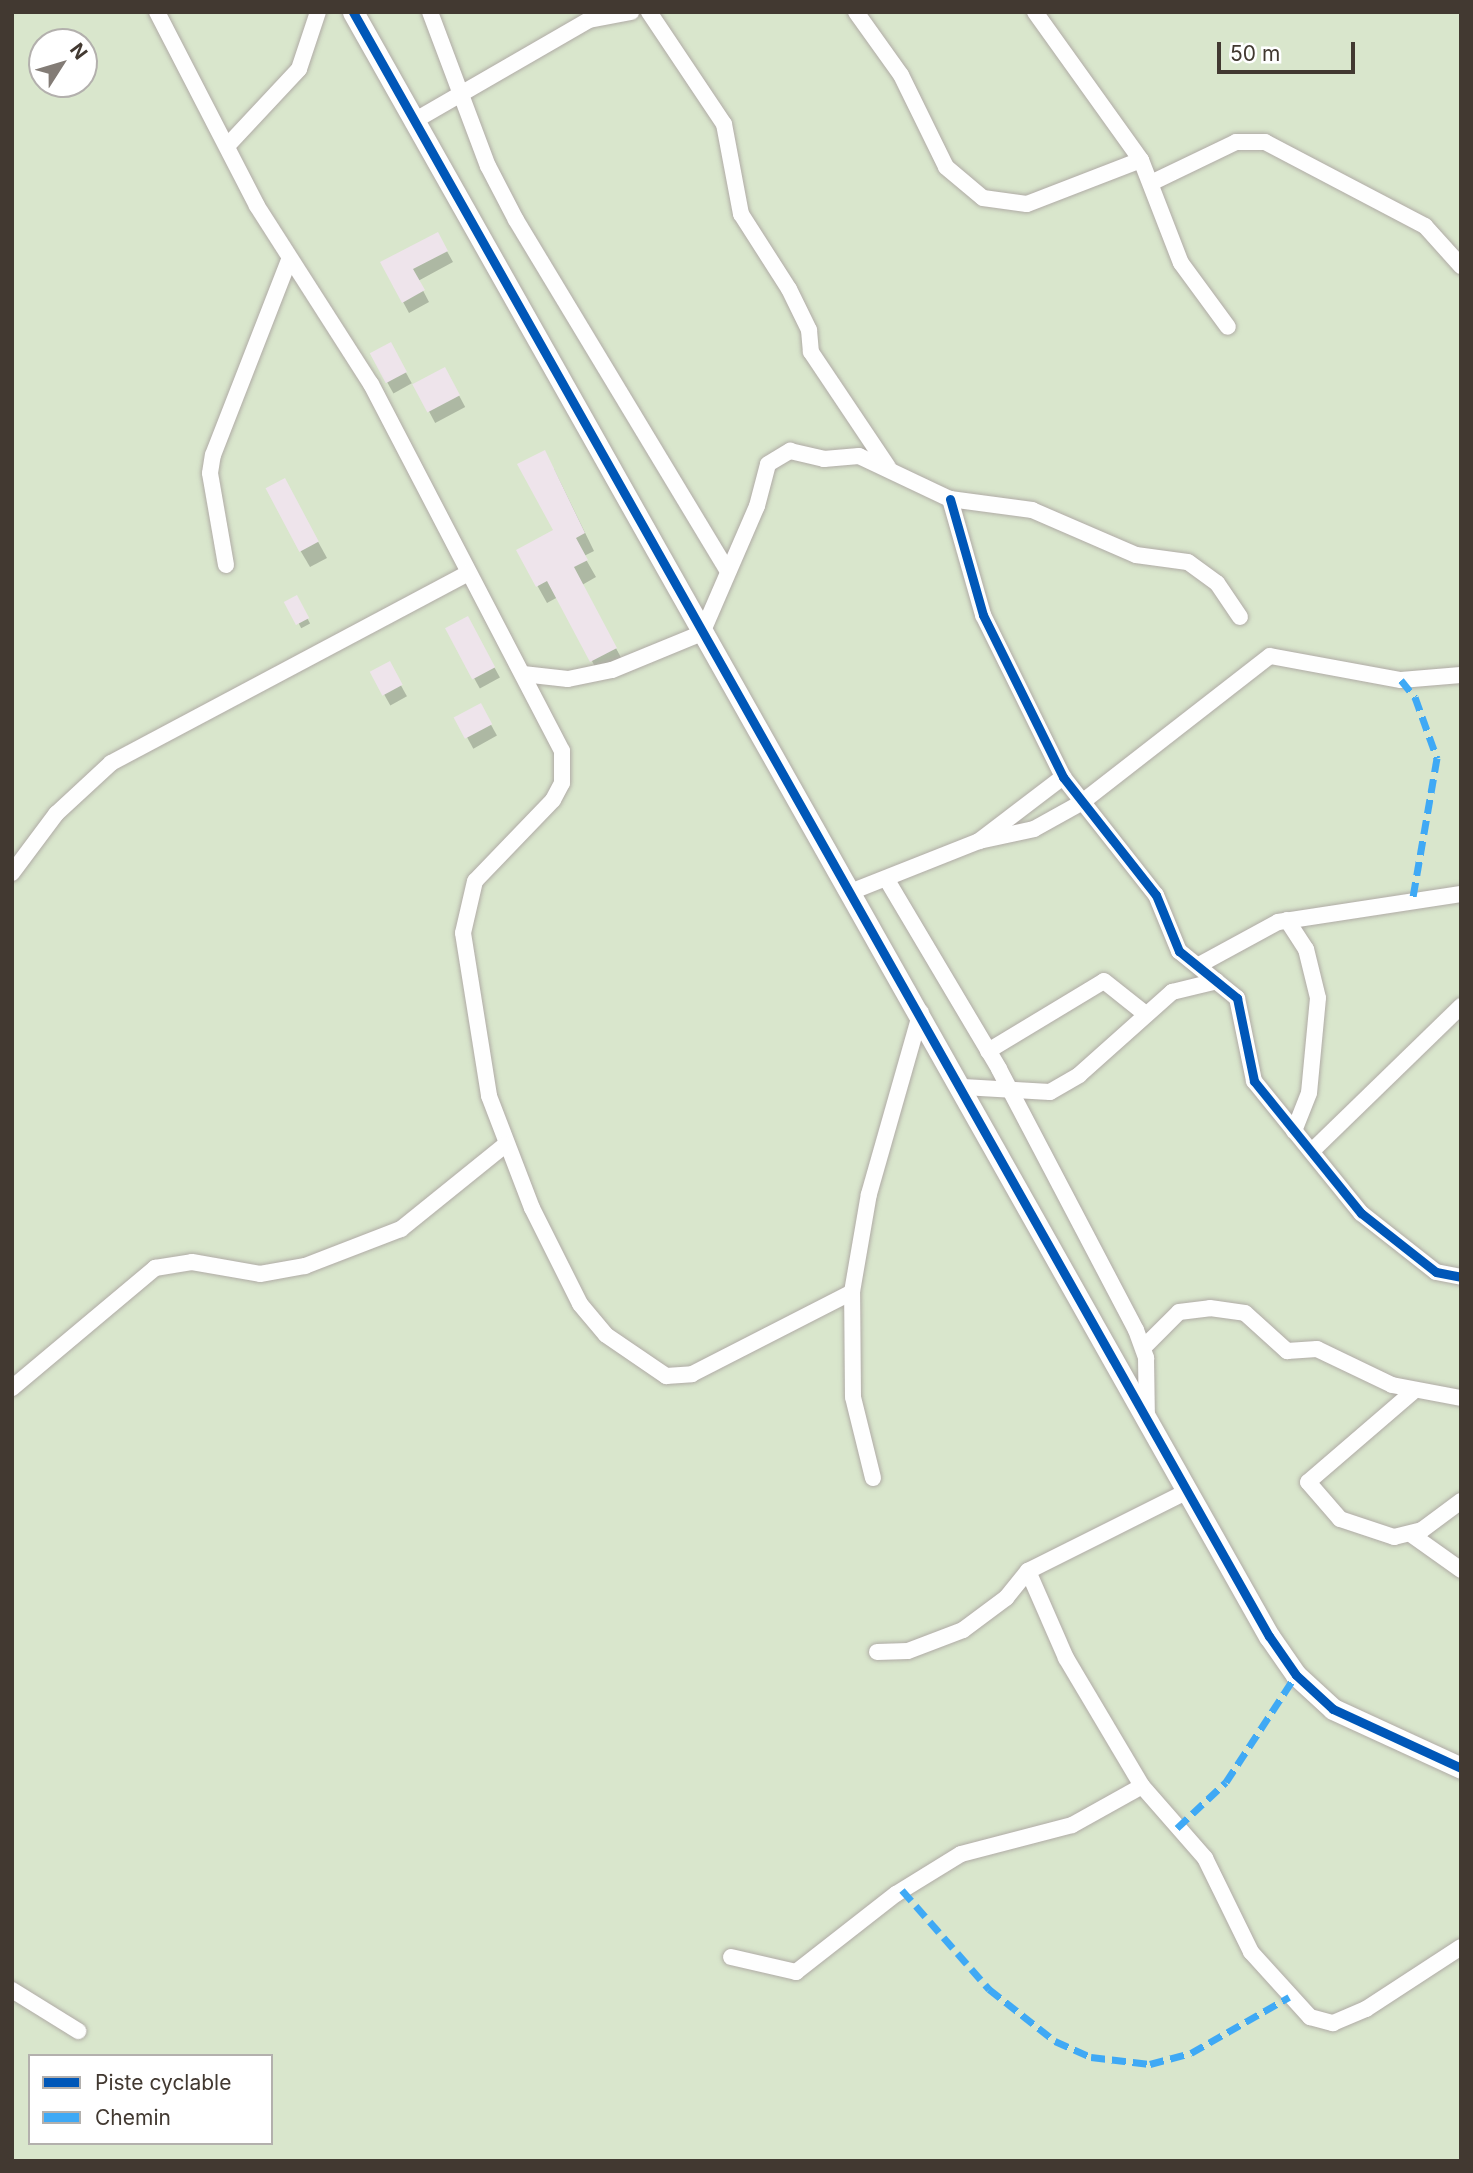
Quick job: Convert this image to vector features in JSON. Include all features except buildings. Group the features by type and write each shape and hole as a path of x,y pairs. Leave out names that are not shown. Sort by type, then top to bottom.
{"street":[{"path":"158,12 289,260 370,384 557,737 562,783 475,881 463,933 479,1049 505,1145 580,1304 606,1335 666,1376 692,1374 852,1292"},
{"path":"228,145 299,69 318,12"},
{"path":"353,12 702,633 853,891 1147,1421 1296,1675 1351,1720 1461,1768"},
{"path":"430,12 458,91 527,239 727,570"},
{"path":"414,121 458,91 590,16 631,12"},
{"path":"649,12 724,124 741,214 789,289 809,330 811,352 893,474"},
{"path":"856,12 901,75 946,167 983,198 1027,204 1141,160"},
{"path":"1035,12 1141,160 1153,181 1181,263 1228,327"},
{"path":"1153,181 1236,142 1265,142 1425,226 1461,266"},
{"path":"226,565 210,473 214,455 289,260"},
{"path":"523,674 568,679 612,670 702,633 778,453 859,456 950,499 1032,510 1136,555 1188,562 1217,583 1240,617"},
{"path":"950,499 983,615 1063,777 1156,895 1171,940 1237,998 1254,1080 1378,1228 1436,1272 1461,1277"},
{"path":"12,873 56,814 111,763 469,573"},
{"path":"853,891 887,880 979,841 1034,829 1081,803 1270,656 1401,680 1461,675"},
{"path":"979,841 1063,777"},
{"path":"887,880 1009,1087 1144,1347 1147,1421"},
{"path":"1199,965 1287,920 1461,894"},
{"path":"1287,920 1306,949 1318,998 1309,1093 1294,1131"},
{"path":"988,1051 1104,981 1143,1012"},
{"path":"962,1087 1009,1087 1036,1092 1065,1085 1143,1012 1172,992 1217,981"},
{"path":"1312,1151 1461,1006"},
{"path":"873,1478 853,1397 852,1292 873,1178 921,1012"},
{"path":"12,1388 155,1268 191,1262 260,1274 305,1266 401,1228 505,1145"},
{"path":"1144,1347 1179,1312 1245,1313 1287,1351 1317,1349 1369,1376 1415,1390 1461,1398"},
{"path":"1415,1390 1308,1482 1340,1519 1394,1536 1412,1535 1461,1501"},
{"path":"877,1652 908,1651 963,1630 1006,1598 1028,1571 1188,1491"},
{"path":"1412,1535 1461,1570"},
{"path":"1028,1571 1066,1658 1142,1786 1205,1858 1251,1952 1316,2021 1333,2023 1366,2009 1461,1947"},
{"path":"732,1957 796,1972 896,1894 961,1854 1072,1825 1142,1786"},
{"path":"12,1990 78,2031"}],"green space":[{"path":"12,12 1461,12 1461,2161 12,2161"}],"marked path":[{"path":"1401,680 1415,697 1437,758 1412,902"},
{"path":"1177,1828 1226,1782 1296,1675"},
{"path":"902,1890 989,1989 1055,2041 1091,2057 1150,2064 1191,2053 1289,1997"}],"cycle path":[{"path":"353,12 1269,1636 1296,1675 1333,1709 1461,1768"},
{"path":"950,499 983,615 1063,777 1156,895 1179,951 1237,998 1254,1081 1361,1213 1436,1272 1461,1277"}]}
